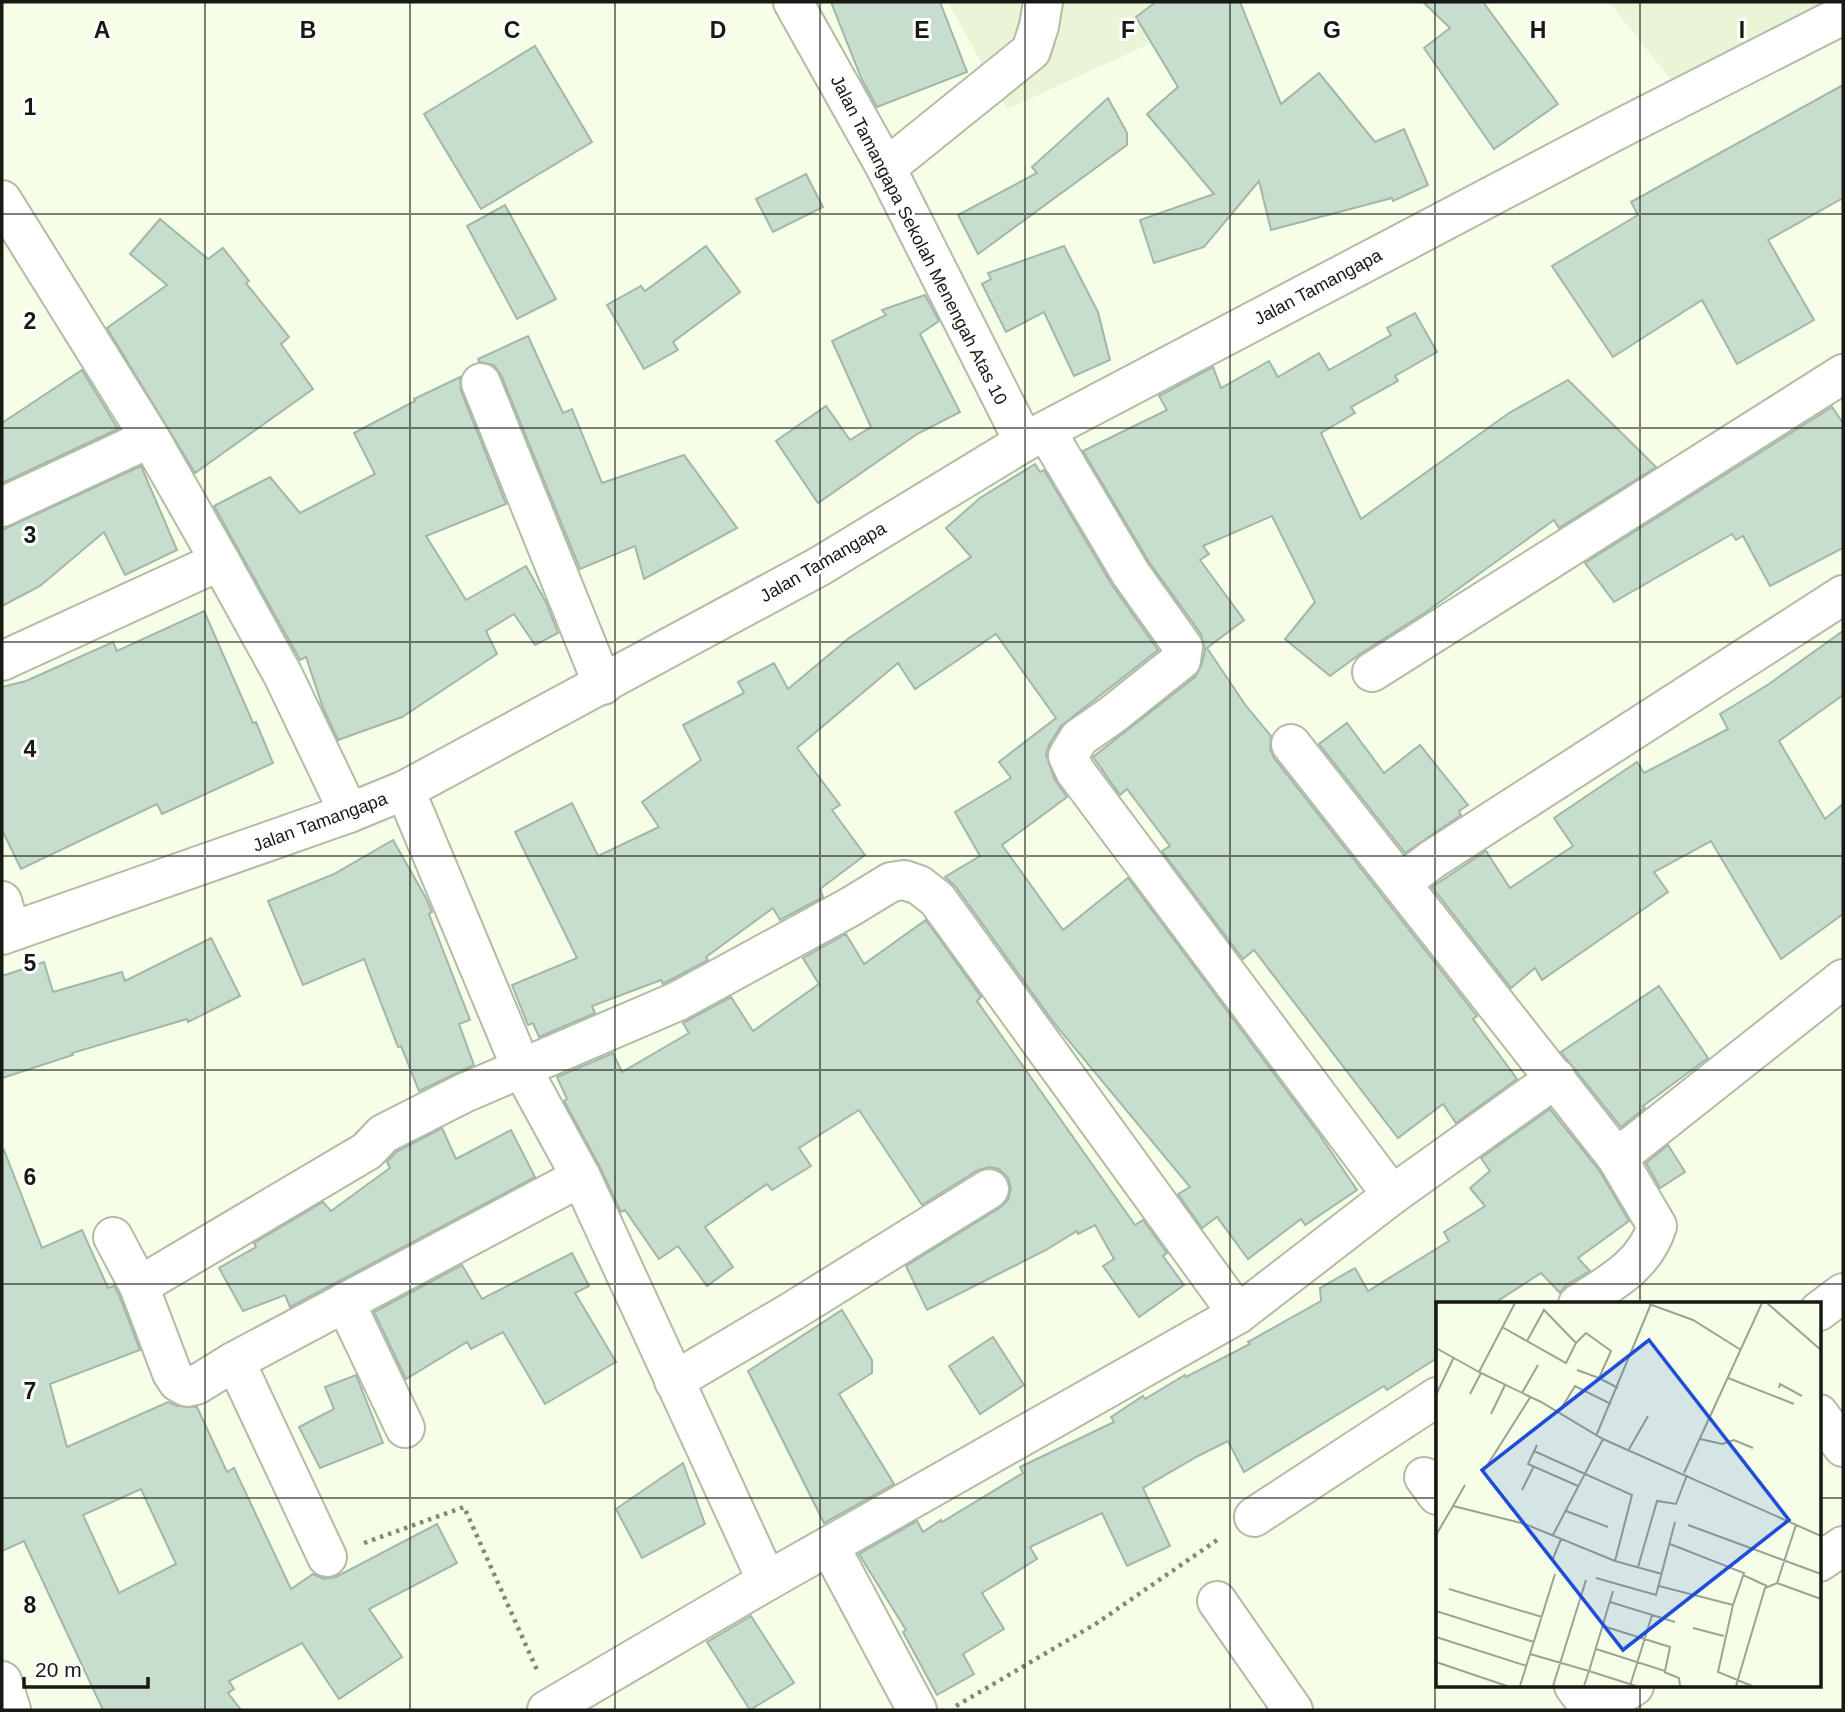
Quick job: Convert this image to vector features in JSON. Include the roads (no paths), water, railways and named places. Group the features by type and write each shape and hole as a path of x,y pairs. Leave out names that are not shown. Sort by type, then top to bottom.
{"street":[{"name":"Jalan Tamangapa Sekolah Menengah Atas 10","path":"793,2 1035,436 1183,646 1181,660 1079,738 1068,755 1083,782 1392,1195"},
{"path":"886,168 1031,51 1040,26 1043,2"},
{"name":"Jalan Tamangapa","path":"5,923 349,813 405,790 820,566 1035,436 1617,130 1843,15"},
{"path":"2,200 150,438 220,561 283,675 349,813"},
{"path":"1372,672 1843,374"},
{"path":"481,383 603,685"},
{"path":"2,508 150,438"},
{"path":"2,661 220,561"},
{"path":"1401,883 1445,851 1843,595"},
{"path":"1291,744 1617,1158 1657,1226 1652,1242 1642,1257 1581,1302"},
{"path":"405,790 521,1067 581,1177 767,1581"},
{"path":"139,1286 367,1151 383,1134 521,1067 678,1001 891,882 904,880 919,884 945,909 1238,1314"},
{"path":"1617,1158 1843,979"},
{"path":"549,1708 1238,1314 1392,1195 1556,1078"},
{"path":"113,1237 139,1286 172,1373 178,1382 187,1387 196,1385 234,1361 581,1177"},
{"path":"674,1381 989,1189"},
{"path":"1820,1310 1843,1293"},
{"path":"345,1302 405,1428"},
{"path":"234,1361 327,1557"},
{"path":"1254,1517 1436,1398"},
{"path":"1820,1415 1843,1447"},
{"path":"1820,1561 1843,1546"},
{"path":"831,1547 917,1710"},
{"path":"1217,1601 1293,1710"},
{"path":"2,1681 11,1710"},
{"path":"1576,1688 1592,1710"},
{"path":"1597,1710 1631,1688"}]}
